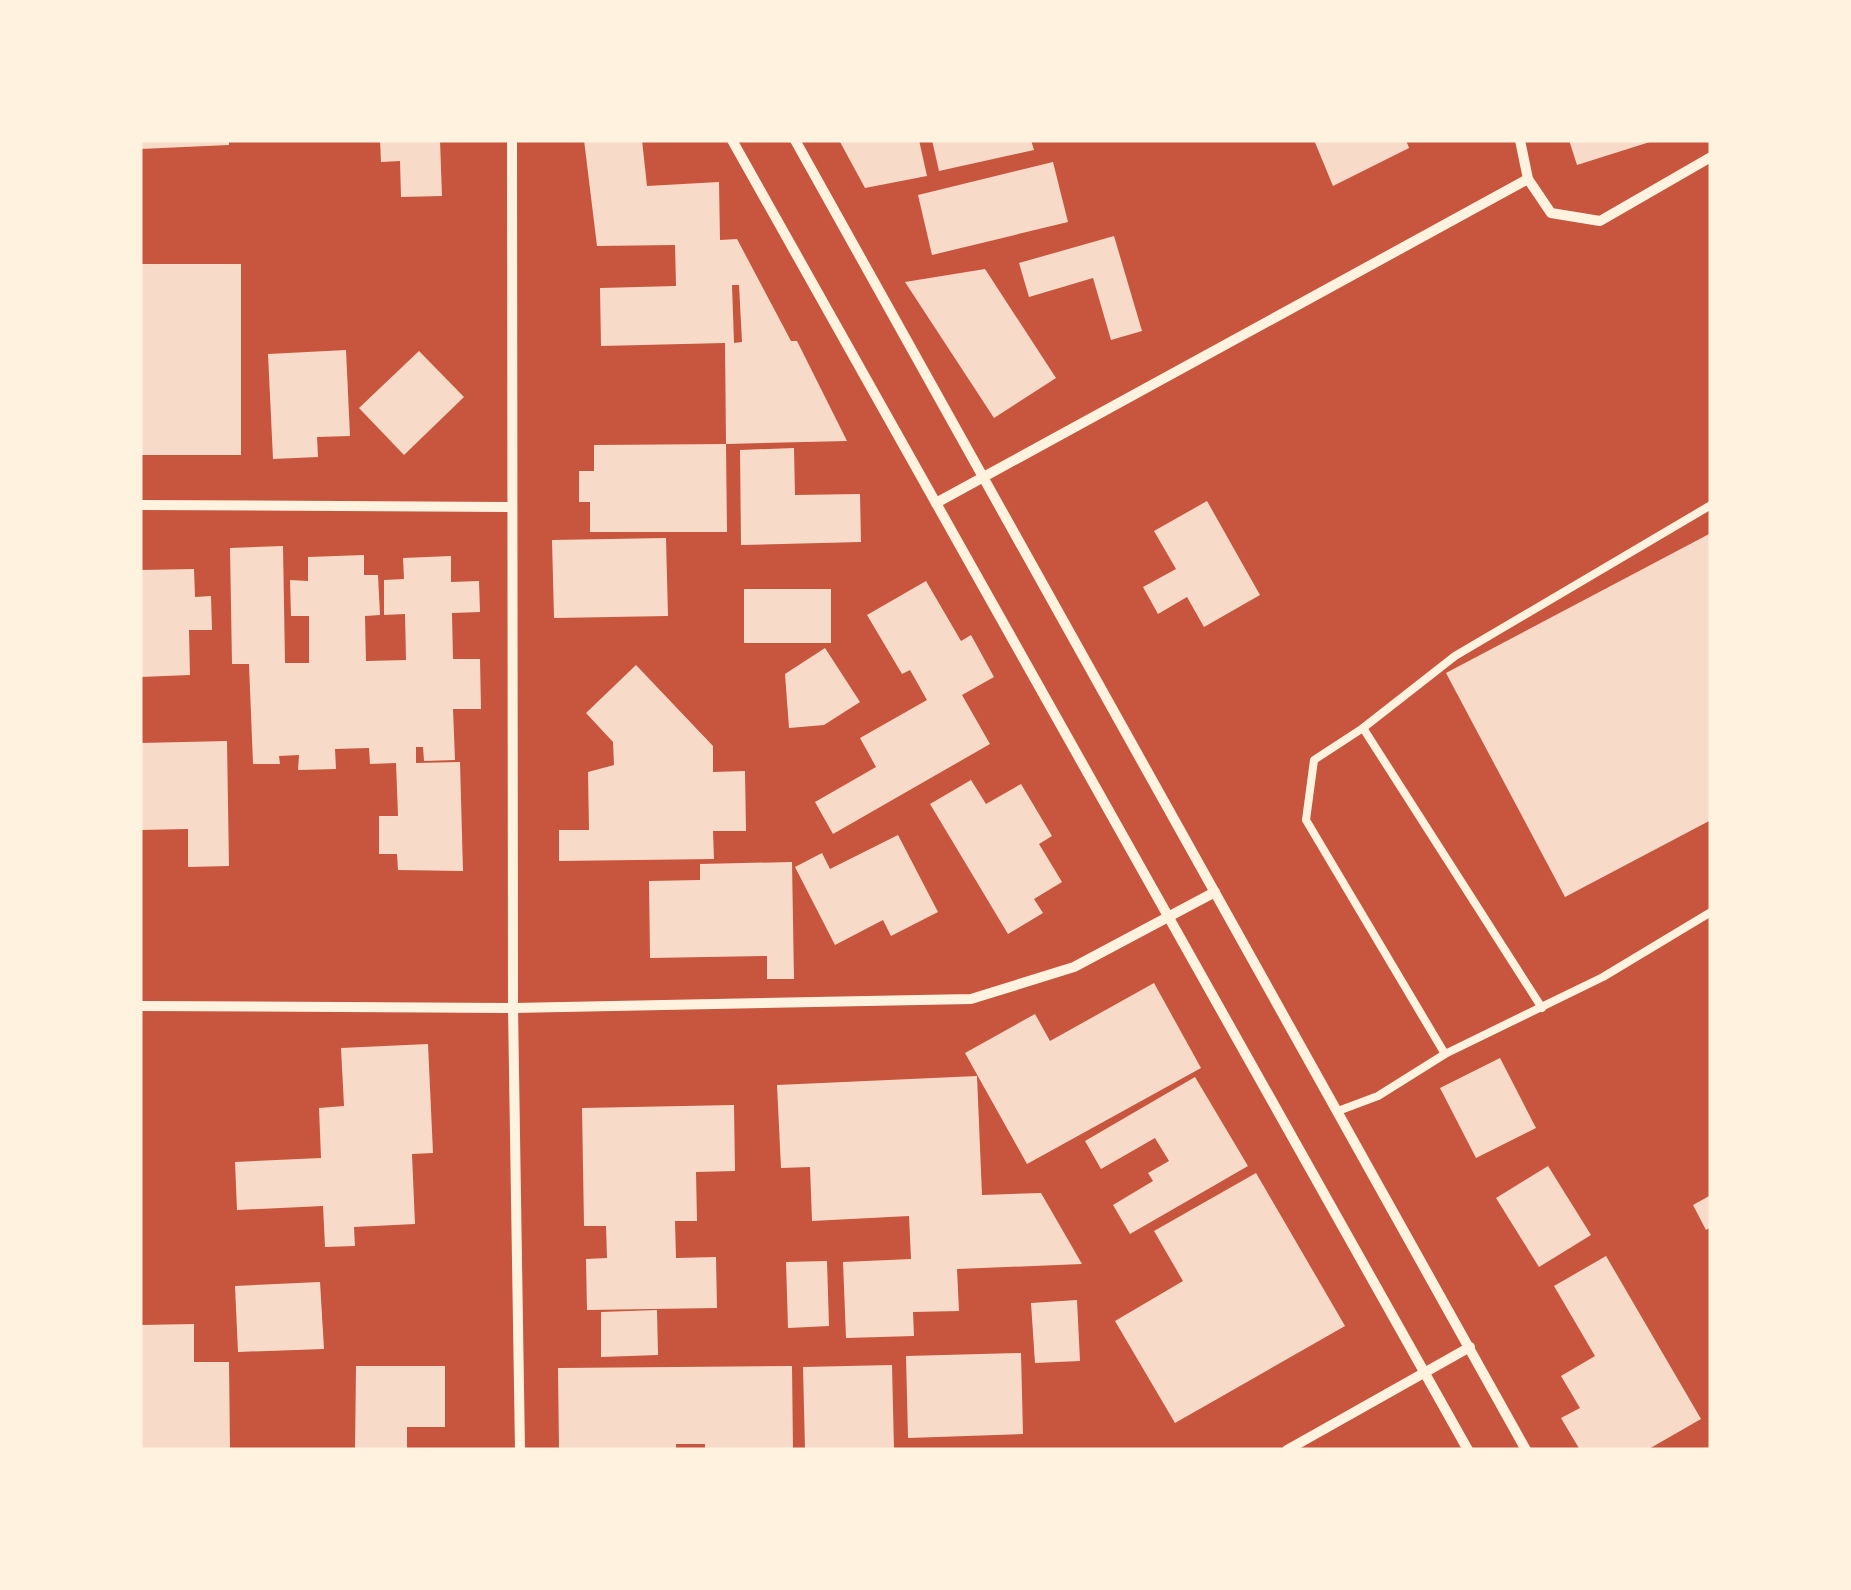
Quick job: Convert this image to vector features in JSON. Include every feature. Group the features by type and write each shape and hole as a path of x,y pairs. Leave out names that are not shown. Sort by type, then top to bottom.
{"street":[{"path":"512,140 513,1008 520,1450"},
{"path":"732,140 1172,917 1468,1450"},
{"path":"795,140 1526,1450"},
{"path":"1520,140 1528,179 1551,213 1600,221 1711,157"},
{"path":"936,503 1528,179"},
{"path":"140,505 512,507"},
{"path":"140,1006 513,1008 971,999 1074,967 1215,892"},
{"path":"1287,1450 1470,1346"}],"lane":[{"path":"1445,1054 1306,820 1314,760 1364,728 1454,656 1711,504"},
{"path":"1364,728 1542,1008"},
{"path":"1338,1111 1378,1096 1445,1054 1542,1008 1658,946 1711,912"}],"building":[{"path":"140,140 229,140 229,145 140,149"},
{"path":"380,140 440,140 442,196 401,197 400,161 381,162"},
{"path":"584,140 642,140 647,186 719,182 720,240 737,239 791,341 797,341 847,441 726,444 725,343 601,346 600,288 676,286 675,245 597,246","holes":["732,285 739,285 742,342 734,343"]},
{"path":"839,140 919,140 927,176 865,188"},
{"path":"932,140 1031,140 1034,150 939,171"},
{"path":"1314,140 1406,140 1409,148 1333,186"},
{"path":"1569,140 1653,140 1653,141 1577,165"},
{"path":"1053,162 1068,222 932,255 918,195"},
{"path":"1114,236 1142,331 1111,340 1093,278 1029,297 1019,263"},
{"path":"140,264 241,264 241,455 140,455"},
{"path":"985,269 1056,378 994,418 905,282"},
{"path":"346,350 350,436 317,437 318,457 273,459 268,354"},
{"path":"419,351 464,397 404,455 359,408"},
{"path":"726,444 727,532 590,532 590,502 579,502 579,471 594,471 594,445"},
{"path":"794,448 795,495 860,494 861,542 741,545 740,450"},
{"path":"1207,501 1260,595 1204,627 1187,597 1158,614 1143,587 1176,569 1154,531"},
{"path":"1711,533 1711,820 1565,897 1446,673"},
{"path":"666,538 668,616 554,618 552,540"},
{"path":"283,546 285,663 309,663 309,616 291,616 290,580 308,581 308,557 364,555 364,575 378,575 380,615 365,616 366,661 406,660 405,614 384,615 384,580 404,579 403,558 451,556 451,582 479,581 480,612 452,613 453,659 480,659 481,709 453,709 455,760 424,761 423,747 416,747 416,763 460,762 463,871 398,870 397,854 379,854 379,816 398,816 396,763 370,764 369,748 335,749 336,769 298,770 299,755 279,756 280,764 253,764 249,664 232,664 230,548"},
{"path":"194,569 195,597 211,596 212,630 189,630 190,675 140,677 140,570"},
{"path":"926,581 961,641 971,635 994,677 962,695 990,744 833,834 815,802 876,767 860,738 927,700 910,670 902,674 867,615"},
{"path":"744,589 831,589 831,643 744,643"},
{"path":"825,648 860,702 824,725 789,728 785,674"},
{"path":"636,665 713,746 713,772 745,771 746,831 713,831 714,859 559,861 559,830 589,830 588,772 614,765 613,742 586,713"},
{"path":"227,741 229,866 188,867 188,829 140,830 140,743"},
{"path":"971,780 986,804 1021,784 1052,836 1039,844 1062,882 1034,899 1043,913 1008,934 930,804"},
{"path":"898,835 938,912 891,936 883,920 835,945 795,867 822,853 830,869"},
{"path":"792,862 794,979 767,979 767,956 650,958 649,881 700,880 700,864"},
{"path":"1154,983 1201,1068 1027,1164 965,1053 1035,1014 1050,1041"},
{"path":"428,1044 433,1153 412,1154 415,1224 354,1227 355,1246 325,1247 323,1206 237,1210 235,1162 321,1158 319,1108 344,1106 341,1048"},
{"path":"1500,1058 1536,1128 1476,1158 1440,1088"},
{"path":"977,1076 982,1195 1041,1193 1082,1264 957,1269 959,1311 913,1312 914,1336 846,1338 843,1262 911,1259 909,1216 812,1221 810,1167 781,1168 777,1085"},
{"path":"1195,1077 1248,1166 1130,1234 1113,1205 1153,1181 1148,1173 1169,1161 1155,1138 1101,1169 1085,1141"},
{"path":"734,1105 735,1171 696,1172 697,1221 675,1221 676,1258 716,1257 717,1308 587,1310 586,1259 607,1258 606,1226 584,1226 582,1108"},
{"path":"1548,1166 1591,1235 1539,1267 1496,1198"},
{"path":"1256,1173 1345,1326 1175,1423 1115,1321 1183,1281 1154,1231"},
{"path":"1711,1195 1711,1227 1706,1230 1693,1205"},
{"path":"1606,1256 1701,1419 1647,1450 1580,1450 1561,1418 1580,1408 1561,1376 1595,1356 1554,1286"},
{"path":"827,1261 829,1326 788,1328 786,1262"},
{"path":"320,1282 324,1349 238,1352 235,1286"},
{"path":"1077,1300 1080,1361 1035,1363 1031,1303"},
{"path":"657,1310 658,1355 601,1357 601,1312"},
{"path":"194,1324 194,1362 229,1362 230,1450 140,1450 140,1325"},
{"path":"1021,1353 1023,1434 908,1438 906,1356"},
{"path":"892,1365 894,1450 805,1450 803,1367"},
{"path":"356,1366 445,1366 445,1427 407,1427 407,1450 355,1450"},
{"path":"792,1366 793,1450 705,1450 705,1444 676,1444 676,1450 559,1450 558,1368"}]}
